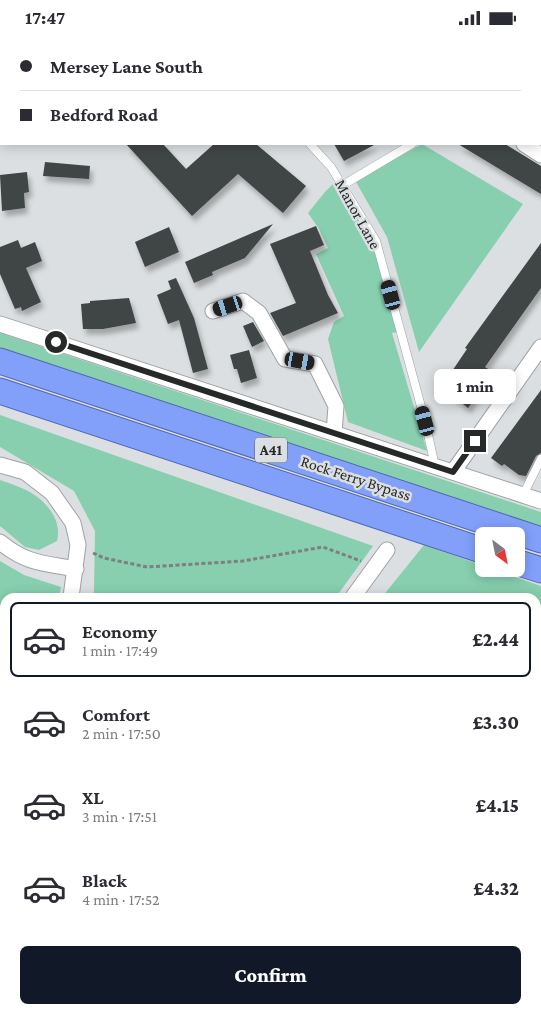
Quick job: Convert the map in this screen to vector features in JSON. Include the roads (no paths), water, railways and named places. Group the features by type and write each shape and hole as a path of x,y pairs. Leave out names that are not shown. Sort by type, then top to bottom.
{"highway":[{"name":"Rock Ferry Bypass","path":"0,361 541,540"},
{"name":"Rock Ferry Bypass","path":"0,391 475,548"},
{"path":"525,565 541,570"}],"street":[{"path":"526,145 541,155"},
{"path":"213,311 243,301 259,313 285,359 315,364 336,405 334,433"},
{"path":"0,324 541,501"},
{"path":"453,472 541,347"},
{"path":"0,465 25,472 52,493 73,523 78,545 72,593"},
{"path":"0,542 13,553 30,561 76,569"},
{"path":"356,593 387,551"}],"lane":[{"name":"Manor Lane","path":"311,145 331,167 376,241 425,421 435,466"},
{"path":"343,185 410,145"},
{"path":"523,495 541,459"}]}
